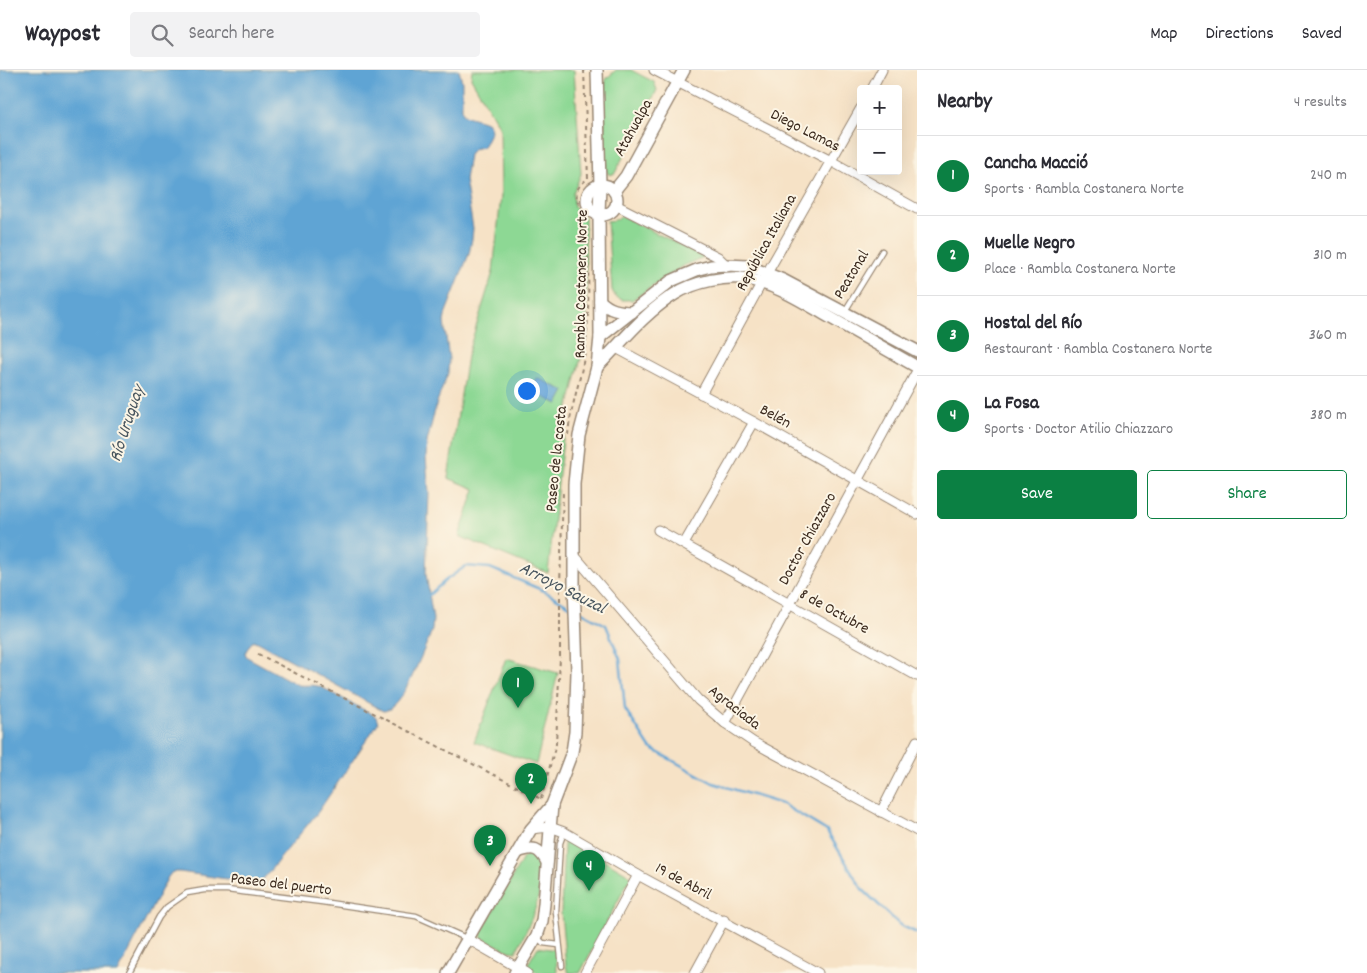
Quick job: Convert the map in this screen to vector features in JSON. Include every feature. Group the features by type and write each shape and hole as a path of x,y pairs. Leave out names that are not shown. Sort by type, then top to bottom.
{"street":[{"path":"597,70 600,185"},
{"name":"Diego Lamas","path":"654,70 831,161 917,209"},
{"name":"Atahualpa","path":"614,191 626,176 684,70"},
{"path":"874,85 882,70"},
{"name":"República Italiana","path":"701,394 857,115"},
{"path":"600,185 607,186 614,191 617,198 616,205 611,212 603,215 591,210 587,201 589,192 592,189 600,185"},
{"path":"616,205 718,256 726,265 728,278"},
{"name":"Rambla Costanera Norte","path":"448,973 532,829 572,752 576,715 577,672 574,583 574,484 579,435 597,367 600,337 599,214"},
{"path":"600,337 671,281 711,266 748,266 780,289 917,369"},
{"path":"597,367 630,331 663,302 676,293 720,278 783,280 917,351"},
{"path":"600,301 611,309 632,312"},
{"path":"600,313 614,325 616,348"},
{"name":"Belén","path":"616,348 754,422 917,514"},
{"name":"Doctor Chiazzaro","path":"725,722 917,369"},
{"path":"684,544 754,422"},
{"name":"8 de Octubre","path":"658,530 917,676"},
{"name":"Agraciada","path":"574,555 698,700 725,722 754,742 917,831"},
{"path":"881,812 917,740"},
{"path":"468,939 520,971 542,921 550,827 546,802"},
{"name":"19 de Abril","path":"532,829 550,827 564,832 638,875 724,920 802,969 818,973"},
{"path":"518,852 529,848 535,849 548,862"},
{"path":"585,973 638,875"},
{"path":"695,973 724,920"}],"lane":[{"name":"Peatonal","path":"844,312 882,251"},
{"path":"562,966 556,912 560,843 564,832"},
{"name":"Paseo del puerto","path":"128,973 159,917 167,907 187,893 205,890 226,890 416,916 468,939"},
{"path":"536,936 543,943 559,945"}],"path":[{"path":"584,70 588,180 581,183 577,191 577,199 581,208 589,214 588,223"},
{"name":"Paseo de la costa","path":"567,443 569,424 584,360 587,334 588,242"},
{"name":"Paseo de la costa","path":"546,802 556,744 560,657 563,490"},
{"path":"258,654 546,802"}],"green space":[{"path":"472,70 574,70 581,174 573,193 574,206 585,217 587,334 565,421 548,573 459,536 475,489 448,478 467,356 493,272 501,196 500,128 471,78"},
{"path":"616,70 631,70 654,82 657,90 615,173 610,175 605,171 604,85 607,78"},
{"path":"622,216 704,257 685,265 632,300 622,300 615,296 612,290 607,221 615,220"},
{"path":"506,658 558,673 536,764 474,742"},
{"path":"566,837 631,876 580,973 569,973 566,967 561,913"},
{"path":"533,854 538,858 540,876 539,895 531,920 516,952 509,951 482,938 481,933 523,858 526,855"},
{"path":"538,947 556,950 557,973 538,973 526,967"}],"water":[{"name":"Río Uruguay","path":"0,70 459,70 462,82 463,113 487,122 491,131 484,145 473,149 469,155 465,180 473,228 472,239 469,254 446,312 444,322 449,359 448,373 437,402 427,442 426,457 429,493 426,574 433,619 432,630 416,668 397,702 390,709 383,711 258,642 254,641 251,643 245,653 247,657 298,685 321,687 372,714 376,717 378,723 318,812 259,882 253,883 172,872 118,973 0,973"},
{"path":"537,378 565,391 558,404 531,391"}],"waterway":[{"name":"Arroyo Sauzal","path":"428,595 466,566 490,568 542,590 570,606"},
{"name":"Arroyo Sauzal","path":"580,611 606,625 620,659 625,709 650,748 713,783 782,804 827,831 862,889 900,925 917,933"}],"place":[{"name":"Cancha Macció","path":"518,708"},
{"name":"Muelle Negro","path":"531,804"},
{"name":"Hostal del Río","path":"490,866"},
{"name":"La Fosa","path":"589,891"}]}
